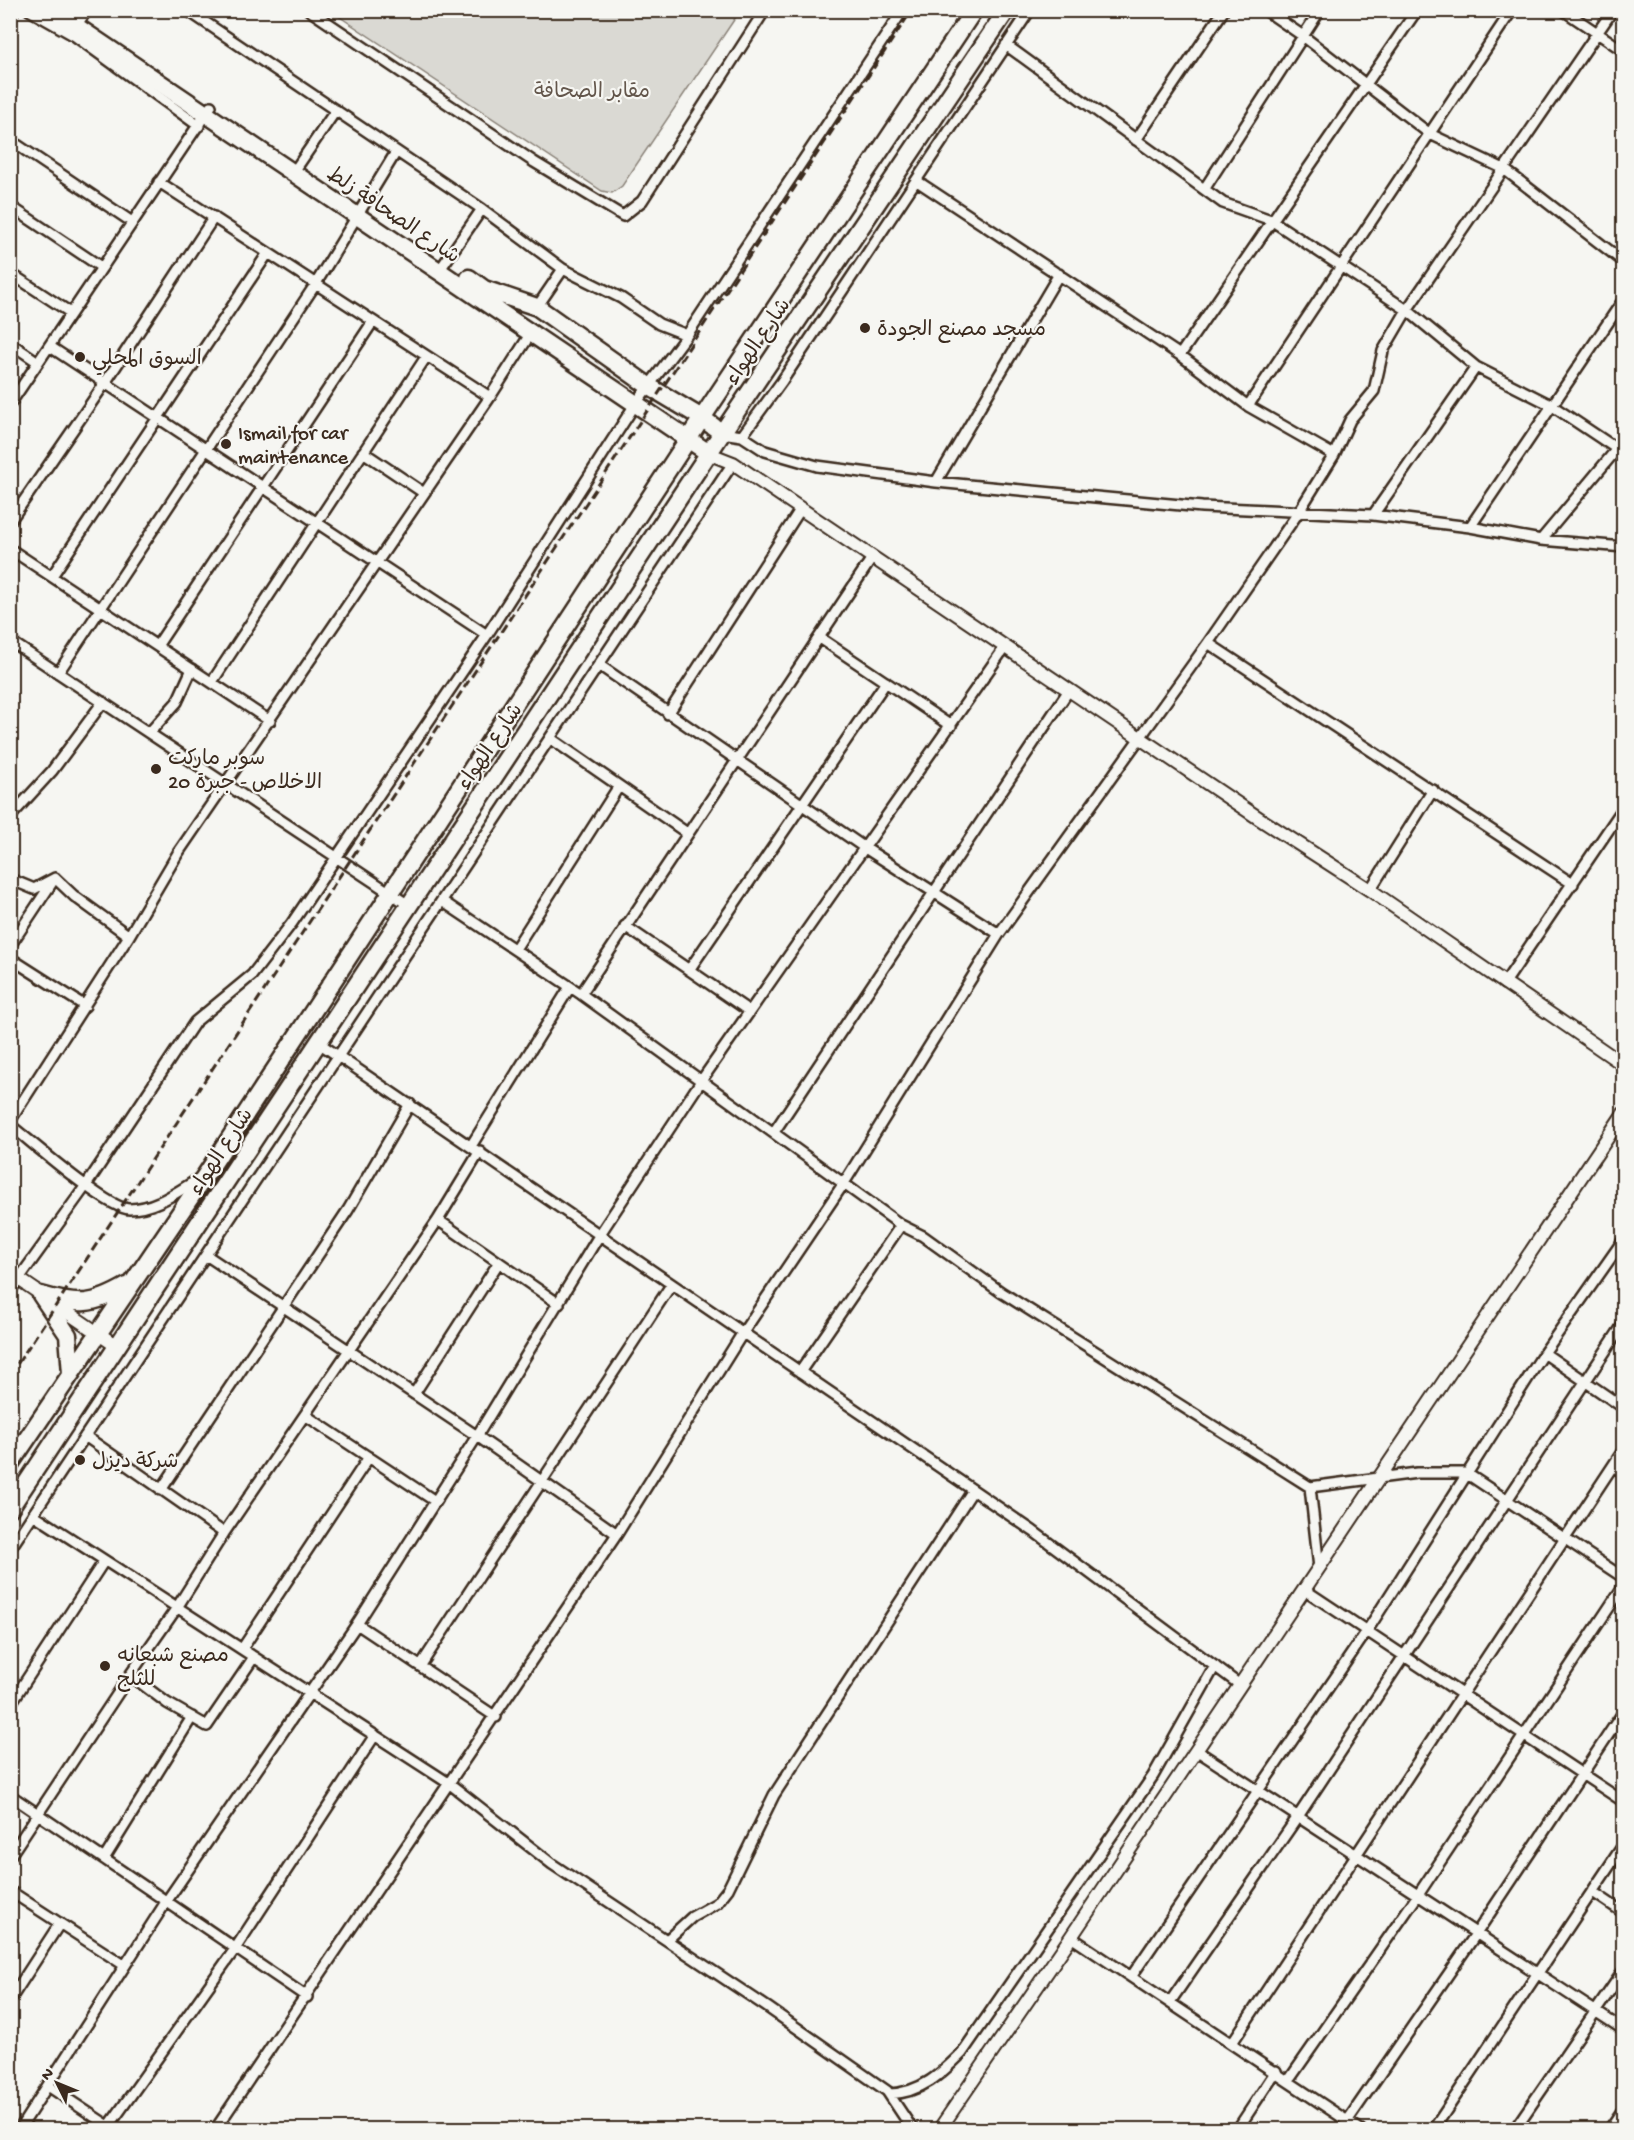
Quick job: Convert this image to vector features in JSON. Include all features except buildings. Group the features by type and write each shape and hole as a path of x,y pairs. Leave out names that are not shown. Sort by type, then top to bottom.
{"highway":[{"name":"شارع الصحافة زلط","path":"52,10 79,16 206,115 296,169 441,266 531,333 710,454"},
{"name":"شارع الهواء","path":"10,1464 207,1173 702,418 974,10"},
{"name":"شارع الهواء","path":"10,1508 722,434 1007,10"},
{"name":"شارع الصحافة زلط","path":"441,266 484,289 537,307 650,387 702,418 722,434"},
{"path":"41,1295 86,1304 106,1298 130,1284"},
{"path":"41,1295 68,1335 71,1373"}],"street":[{"path":"10,16 14,10"},
{"path":"10,404 206,115 29,10"},
{"path":"187,10 482,209 563,269 621,298 659,324 687,335"},
{"path":"309,10 534,162 623,216 642,201 765,10"},
{"path":"10,1291 15,1276 87,1184 195,1022 252,975 292,923 487,635 636,403 687,335 903,10"},
{"path":"742,436 917,181 1030,10"},
{"path":"1136,140 1224,10"},
{"path":"1265,10 1303,36 1430,134 1504,170 1623,262"},
{"path":"1205,188 1320,10"},
{"path":"1180,354 1417,10"},
{"path":"1248,406 1512,10"},
{"path":"1563,10 1623,51"},
{"path":"215,2130 307,1997 379,1886 496,1718 617,1534 742,1334 844,1182 999,934 1208,643 1298,513 1334,455 1350,420 1374,391 1383,351 1407,310 1613,10"},
{"path":"1006,45 1223,203 1271,220 1407,310 1476,367 1551,405 1617,448 1541,540"},
{"path":"296,169 336,110"},
{"path":"926,132 942,142"},
{"path":"10,140 132,222"},
{"path":"58,672 102,609 315,285 396,152"},
{"path":"917,181 1180,354 1248,406 1334,455"},
{"path":"159,182 372,323 490,397"},
{"path":"10,206 101,267"},
{"path":"441,266 482,209"},
{"path":"10,520 105,384 214,217"},
{"path":"52,576 268,253"},
{"path":"537,307 563,269"},
{"path":"10,273 71,313"},
{"path":"936,482 1059,274"},
{"path":"1470,527 1623,299"},
{"path":"157,646 372,323"},
{"path":"207,1173 168,1198 149,1206 120,1208 101,1198 87,1184 10,1123 129,936 178,853 378,562 531,333"},
{"path":"10,344 38,362"},
{"path":"49,346 207,448 487,635"},
{"path":"213,682 426,357"},
{"path":"1373,515 1476,367"},
{"path":"722,434 742,436 765,452 817,466 936,482 1202,507 1373,515 1470,527 1541,540 1623,547"},
{"path":"363,452 424,493"},
{"path":"710,454 733,463 1370,890 1623,1065"},
{"path":"10,1549 733,463"},
{"path":"668,714 800,510"},
{"path":"10,549 270,721"},
{"path":"581,994 872,558"},
{"path":"820,638 951,726"},
{"path":"10,654 13,642 410,906"},
{"path":"1208,643 1573,884"},
{"path":"19,2130 166,1902 357,1624 560,1304 600,1234 701,1081 1005,647"},
{"path":"599,665 865,848 999,934"},
{"path":"150,732 177,702 192,669"},
{"path":"689,970 886,682"},
{"path":"774,1131 1070,690"},
{"path":"10,817 52,771 103,702"},
{"path":"550,738 687,833"},
{"path":"515,949 619,786"},
{"path":"1370,890 1433,790"},
{"path":"1504,984 1573,884 1619,823 1623,807"},
{"path":"55,878 74,896 129,936"},
{"path":"10,879 34,889 55,878"},
{"path":"10,946 55,878"},
{"path":"442,901 581,994 902,1225 923,1236 1001,1292 1310,1487 1417,1473 1466,1473 1623,1578"},
{"path":"625,926 750,1011"},
{"path":"10,958 85,1006"},
{"path":"10,1856 130,1675 177,1609 224,1533 438,1220 476,1148 570,987"},
{"path":"319,1043 476,1148 742,1334 848,1402 1033,1531 1240,1685"},
{"path":"161,1490 348,1210 410,1104"},
{"path":"939,2130 1305,1590 1623,1113"},
{"path":"438,1220 560,1304"},
{"path":"800,1372 902,1225"},
{"path":"1131,1977 1367,1631 1544,1353 1623,1239"},
{"path":"206,1255 477,1436 617,1534"},
{"path":"414,1394 499,1262"},
{"path":"15,1276 118,1347"},
{"path":"421,1665 671,1285"},
{"path":"1170,2002 1297,1818 1623,1323"},
{"path":"1544,1353 1623,1408"},
{"path":"305,1415 435,1501"},
{"path":"85,1436 224,1533"},
{"path":"1232,2043 1623,1449"},
{"path":"242,1649 369,1457"},
{"path":"1613,1466 1623,1473"},
{"path":"1310,1487 1318,1569"},
{"path":"667,1940 692,1917 717,1903 728,1889 774,1795 973,1490"},
{"path":"33,1514 450,1784 552,1864 667,1940 890,2094 913,2130"},
{"path":"10,1705 104,1561"},
{"path":"1289,2080 1418,1895 1623,1585"},
{"path":"1305,1590 1623,1802"},
{"path":"357,1624 421,1665 496,1718"},
{"path":"130,1675 167,1703 207,1726 254,1657"},
{"path":"890,2094 923,2086 943,2072 962,2053 1153,1776 1215,1666"},
{"path":"1348,2120 1476,1934 1623,1711"},
{"path":"104,1859 192,1717"},
{"path":"48,2086 111,2128 235,1949 375,1735"},
{"path":"1196,1750 1623,2030"},
{"path":"10,1795 307,1997"},
{"path":"1433,2130 1593,1893 1623,1844"},
{"path":"10,1891 124,1965"},
{"path":"1593,1893 1623,1913"},
{"path":"10,2000 60,1923"},
{"path":"1071,1937 1361,2130"},
{"path":"1514,2130 1623,1970"},
{"path":"1237,2130 1276,2072"},
{"path":"1609,2130 1623,2108"}],"green space":[{"name":"مقابر الصحافة","path":"740,10 622,186 612,193 602,191 331,11"}],"railway":[{"path":"10,1375 912,10"}],"place":[{"name":"مسجد مصنع الجودة","path":"865,328"},
{"name":"السوق المحلي","path":"80,357"},
{"name":"Ismail for car maintenance","path":"226,444"},
{"name":"سوبر ماركت الاخلاص - جبرة 20","path":"156,769"},
{"name":"شركة ديزل","path":"80,1460"},
{"name":"مصنع شبعانه للثلج","path":"105,1666"}]}
